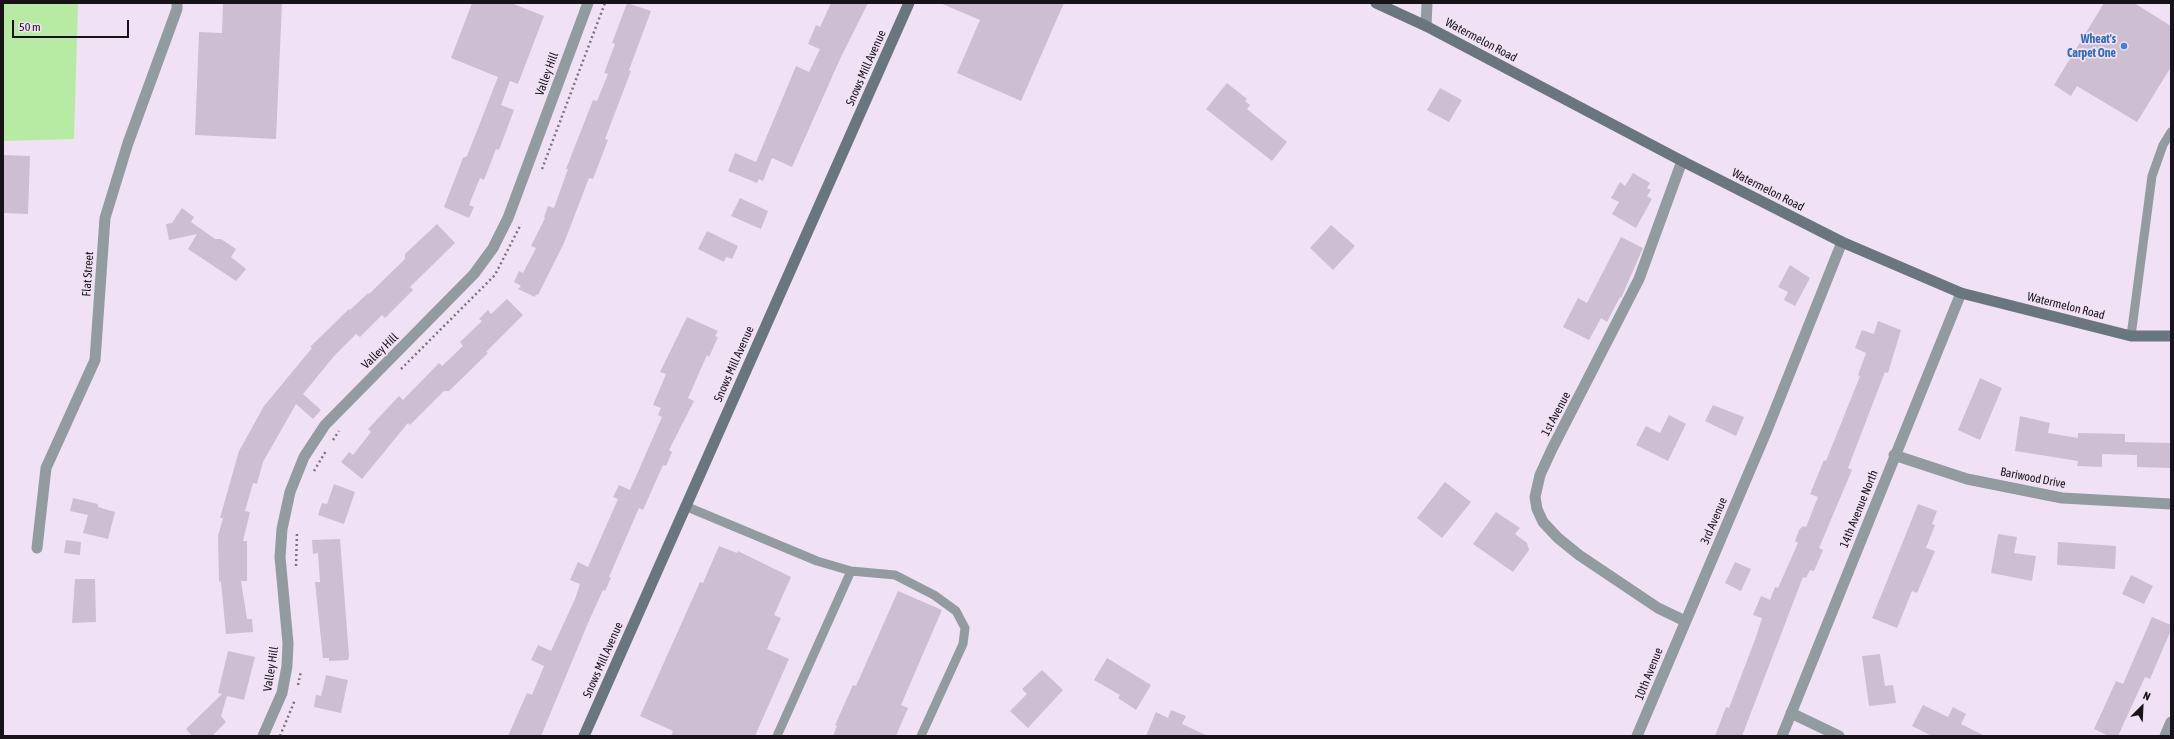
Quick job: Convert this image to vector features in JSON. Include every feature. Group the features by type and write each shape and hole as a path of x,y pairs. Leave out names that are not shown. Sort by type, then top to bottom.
{"main road":[{"name":"Snows Mill Avenue","path":"584,736 909,3"},
{"name":"Watermelon Road","path":"1376,3 1426,26 1682,161 1842,242 1961,293 2131,336 2171,336"}],"street":[{"name":"Flat Street","path":"37,548 46,468 95,360 105,218 128,143 177,9 177,3"},
{"name":"Valley Hill","path":"263,736 282,693 287,666 288,643 280,557 282,529 290,492 304,457 324,425 434,317 474,274 493,248 508,218 588,3"},
{"path":"1426,26 1427,3"},
{"name":"1st Avenue","path":"1682,161 1639,279 1552,449 1540,475 1535,497 1537,509 1543,522 1558,538 1579,555 1658,608 1685,621"},
{"name":"3rd Avenue","path":"1685,621 1767,430 1842,242"},
{"name":"14th Avenue North","path":"1782,736 1894,455 1961,293"},
{"name":"Bariwood Drive","path":"1894,455 1966,479 2062,498 2171,504"},
{"name":"10th Avenue","path":"1637,736 1685,621"},
{"path":"1791,713 1839,736"},
{"path":"2165,736 2171,722"}],"lane":[{"path":"2131,336 2152,176 2163,145 2171,132"},
{"path":"686,506 818,561 851,570 895,576 934,595 956,612 966,628 963,644 921,736"},
{"path":"777,736 851,570"}],"path":[{"path":"540,174 605,3"},
{"path":"398,372 495,275 513,244 524,218"},
{"path":"331,442 342,428"},
{"path":"312,475 327,449"},
{"path":"296,574 297,530"},
{"path":"280,736 295,700 301,664"}],"green space":[{"path":"3,3 78,3 74,139 3,141"}],"building":[{"path":"223,3 282,3 276,139 195,135 199,32 222,33"},
{"path":"472,3 511,3 544,16 518,84 510,81 501,105 514,110 499,150 496,149 484,180 480,178 469,205 474,207 469,218 444,207 463,158 467,156 498,77 451,58"},
{"path":"627,3 651,11 629,70 631,71 605,139 608,140 593,179 589,178 564,243 538,295 536,294 535,297 518,289 521,286 514,282 519,271 523,273 536,248 531,246 545,218 544,217 548,206 554,208 568,169 566,169 593,100 597,101 608,74 604,73 615,44 612,43"},
{"path":"831,3 868,3 840,59 792,167 772,158 763,181 759,179 757,183 728,171 735,153 756,162 796,66 809,72 820,49 808,44 816,25 820,27"},
{"path":"940,3 1064,3 1021,101 957,73 980,20"},
{"name":"Wheat's Carpet One","path":"2104,3 2134,3 2171,26 2171,67 2137,122 2077,86 2071,96 2054,85"},
{"path":"1227,83 1247,99 1245,101 1250,105 1247,109 1287,142 1272,161 1206,109"},
{"path":"1440,88 1462,100 1449,122 1427,110"},
{"path":"3,155 30,156 28,214 3,213"},
{"path":"1633,173 1650,183 1647,188 1651,190 1647,196 1652,199 1636,228 1612,214 1619,202 1611,198 1620,182 1625,186"},
{"path":"740,198 768,211 761,229 731,216"},
{"path":"182,208 194,217 191,222 215,239 221,239 236,249 231,257 246,269 236,281 188,249 197,234 169,240 166,224 172,223"},
{"path":"437,224 455,243 410,287 413,290 385,318 382,315 360,337 356,334 335,355 303,394 321,410 313,419 296,404 263,462 257,484 253,483 245,511 250,512 243,541 247,541 247,581 241,581 247,619 252,619 253,632 226,634 221,582 219,581 218,536 223,518 220,518 239,451 264,406 312,348 310,347 349,309 350,310 368,293 369,294 405,259 405,254"},
{"path":"1331,225 1355,246 1333,270 1310,248"},
{"path":"707,231 738,246 732,259 726,257 724,262 698,249"},
{"path":"1621,237 1643,248 1621,298 1620,297 1607,322 1601,318 1589,340 1563,327 1578,298 1587,303"},
{"path":"1790,265 1810,278 1795,306 1784,300 1788,292 1778,287"},
{"path":"507,299 523,315 486,352 488,353 449,391 444,391 410,425 408,423 362,479 341,462 349,452 353,455 371,432 368,429 399,396 403,400 439,363 442,366 463,346 460,342 482,321 479,319 488,310 491,314"},
{"path":"687,317 718,331 715,336 718,337 709,357 707,355 688,398 694,401 669,450 672,452 666,466 663,465 643,510 639,508 609,577 611,578 605,591 603,590 588,623 541,736 508,736 527,693 532,695 544,666 531,660 538,645 551,651 575,599 580,584 570,580 578,562 588,567 618,499 613,497 619,485 630,490 662,417 658,415 661,408 653,405 666,374 660,372"},
{"path":"1878,321 1901,330 1888,373 1885,372 1848,468 1852,470 1819,548 1823,550 1814,571 1810,570 1806,578 1803,577 1742,736 1715,736 1726,707 1729,708 1756,637 1762,618 1753,615 1761,596 1770,600 1775,587 1778,588 1798,543 1795,541 1799,530 1803,526 1806,527 1818,497 1810,494 1824,460 1826,461 1860,376 1858,375 1866,353 1855,348 1862,330 1874,334"},
{"path":"1980,378 2002,388 1980,440 1958,430"},
{"path":"1713,405 1744,417 1736,436 1705,421"},
{"path":"1669,415 1686,424 1668,461 1636,445 1646,426 1660,433"},
{"path":"2020,416 2050,423 2048,433 2078,438 2078,433 2125,434 2125,442 2171,443 2171,468 2137,467 2137,455 2102,454 2102,467 2077,466 2078,461 2015,451"},
{"path":"1445,482 1471,502 1442,538 1417,518"},
{"path":"334,484 355,492 344,524 318,515 322,503 327,504"},
{"path":"73,498 98,504 98,507 115,512 108,539 83,533 88,515 70,511"},
{"path":"1918,504 1937,511 1932,524 1935,525 1926,548 1935,551 1917,593 1912,591 1897,628 1872,618"},
{"path":"1496,512 1520,528 1515,534 1527,543 1529,550 1513,572 1473,544"},
{"path":"1998,534 2017,537 2014,553 2036,556 2032,581 1991,573"},
{"path":"340,539 349,656 348,660 329,661 329,658 323,658 315,582 320,582 318,553 313,554 312,540"},
{"path":"66,540 81,542 80,555 64,553"},
{"path":"2058,542 2116,546 2115,569 2057,565"},
{"path":"719,546 737,553 738,551 791,577 774,615 781,618 767,649 789,659 755,736 671,736 673,731 640,716 700,582 703,583"},
{"path":"1735,562 1751,569 1741,591 1725,583"},
{"path":"2131,575 2153,586 2144,604 2122,594"},
{"path":"75,579 95,579 96,622 72,623"},
{"path":"898,591 942,610 901,705 908,708 896,736 833,736 837,726 835,725 853,685 856,686"},
{"path":"2152,617 2171,625 2171,630 2150,679 2145,677 2118,736 2109,736 2094,729 2116,681 2123,684"},
{"path":"228,651 255,657 244,700 227,696 221,716 226,722 212,736 192,736 186,729 222,694 218,693"},
{"path":"1880,654 1885,686 1893,685 1896,703 1869,706 1862,656"},
{"path":"1107,658 1151,685 1136,710 1118,698 1120,695 1094,680"},
{"path":"1042,670 1063,690 1028,728 1010,711 1027,694 1022,689"},
{"path":"326,675 348,680 341,713 314,707 316,695 321,696"},
{"path":"1923,705 1948,717 1953,707 1966,714 1961,724 1985,736 1932,736 1912,726"},
{"path":"1171,710 1186,716 1182,724 1208,736 1146,736 1156,712 1168,718"}],"place":[{"name":"Wheat's Carpet One","path":"2124,46"}]}
